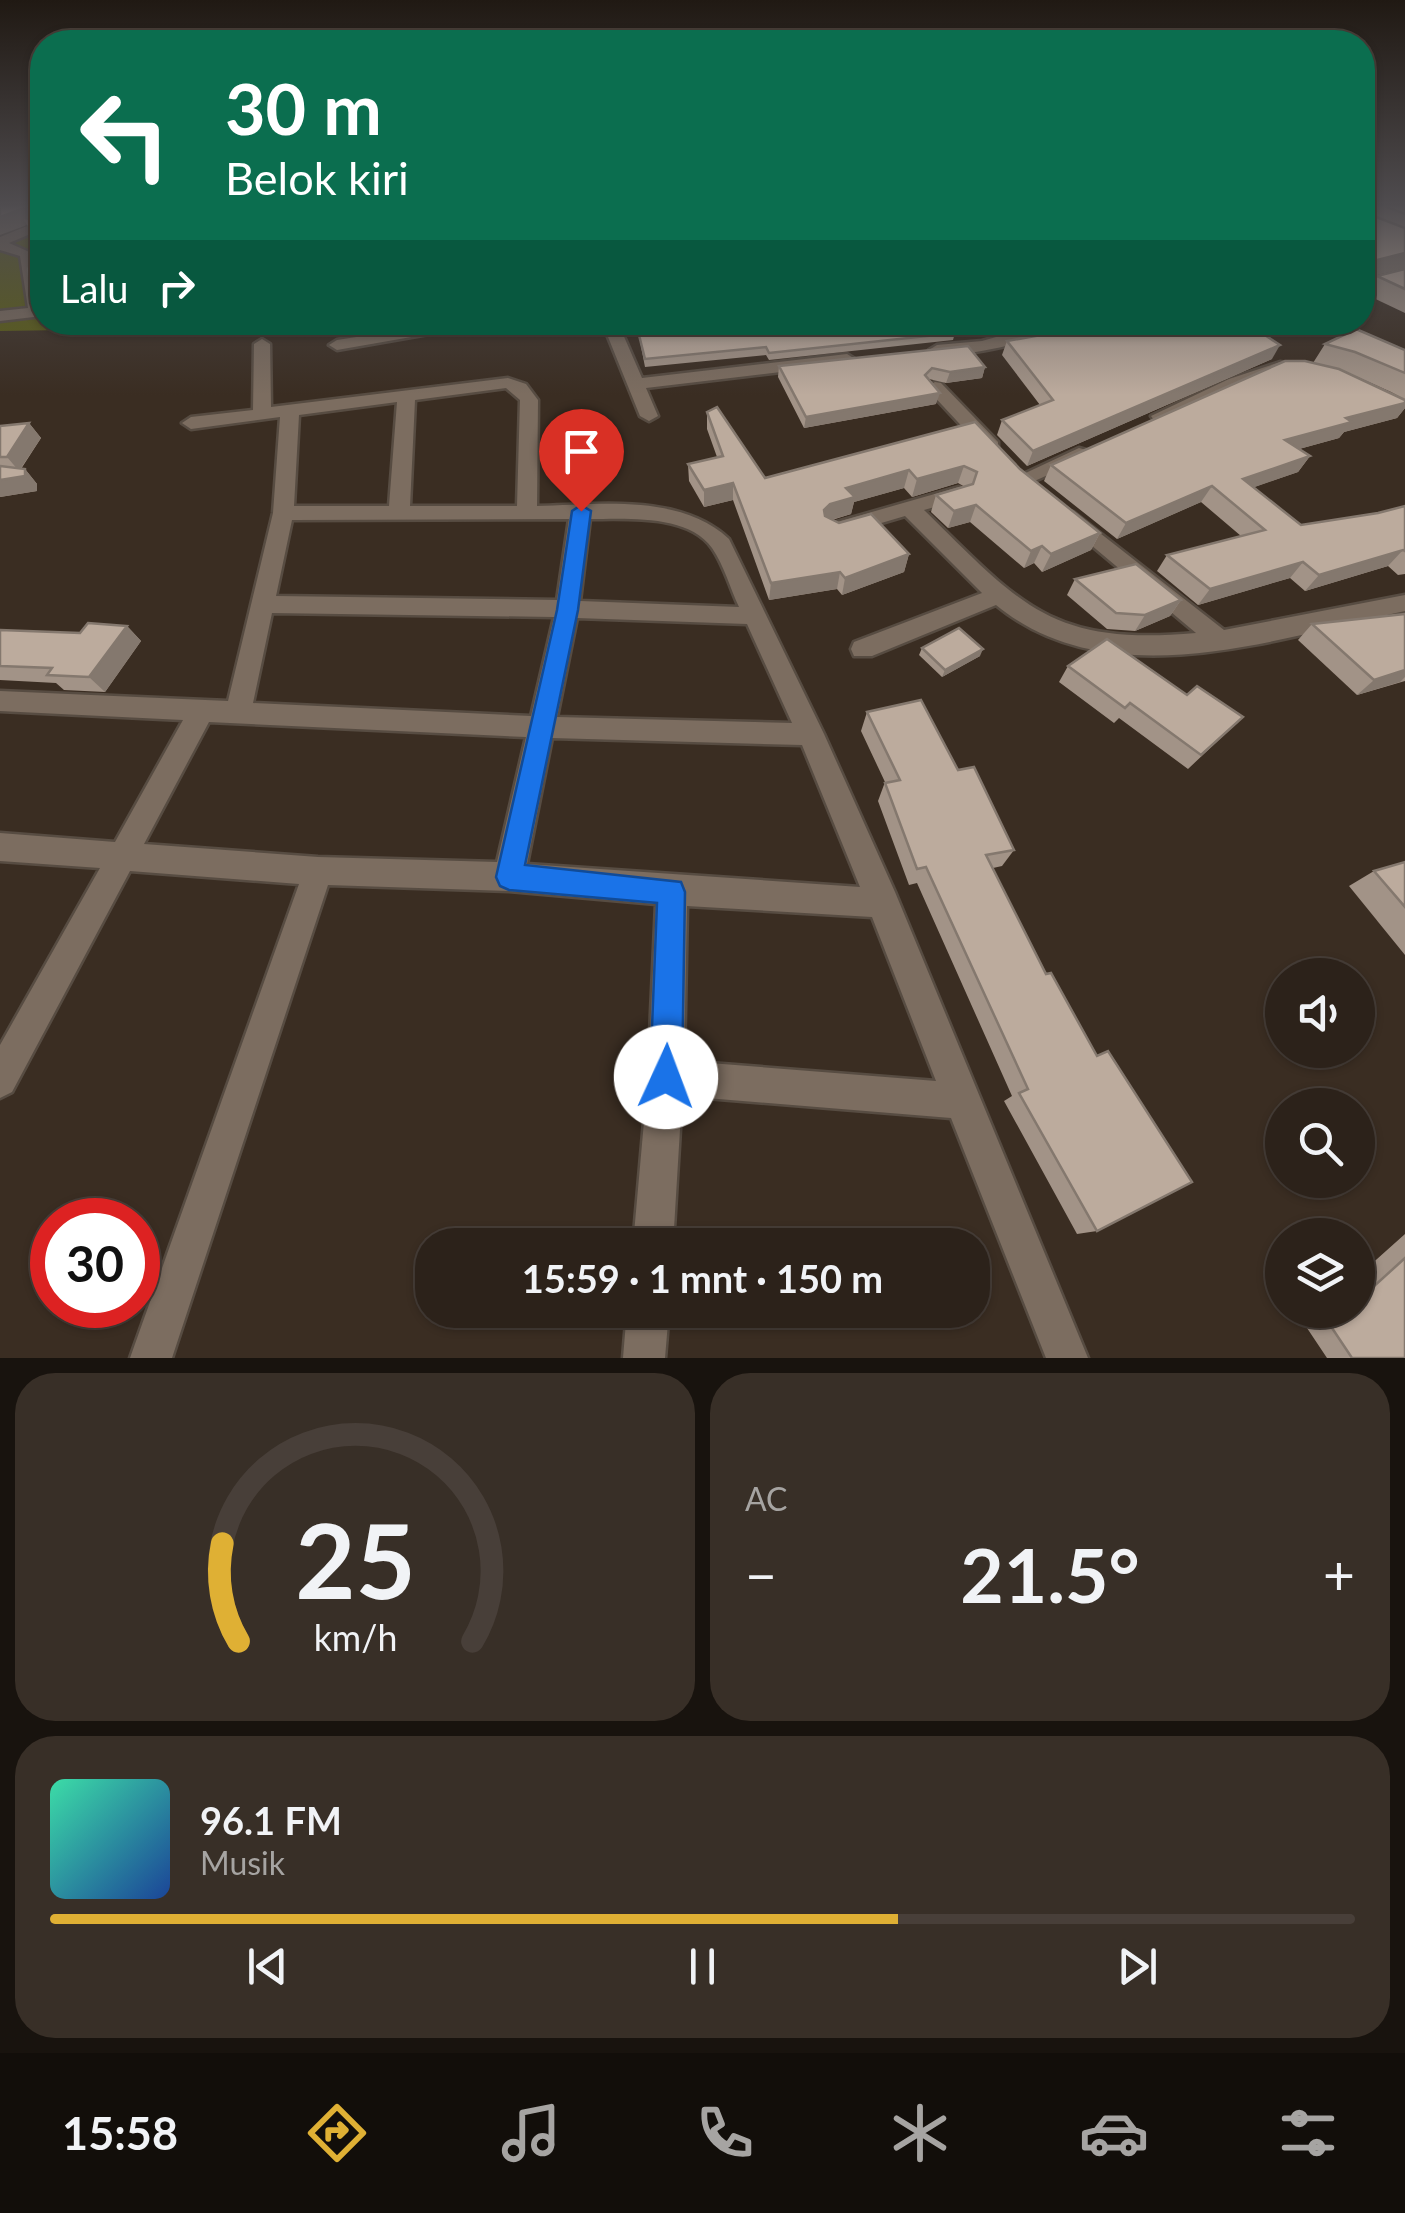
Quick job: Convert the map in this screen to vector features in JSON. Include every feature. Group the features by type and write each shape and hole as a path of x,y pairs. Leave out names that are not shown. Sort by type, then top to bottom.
{"street":[{"path":"1375,283 1405,274"},
{"path":"0,316 30,313"},
{"path":"256,335 262,414"},
{"path":"337,345 402,335"},
{"path":"615,335 649,416"},
{"path":"910,353 1003,335"},
{"path":"634,384 872,356"},
{"path":"1146,423 1270,368 1295,365"},
{"path":"191,423 508,383 520,388 528,400 527,513"},
{"path":"934,387 1039,492 1220,640"},
{"path":"399,512 406,394"},
{"path":"238,714 283,513 290,410"},
{"path":"1039,492 1094,447"},
{"path":"835,530 959,493"},
{"path":"910,508 999,596 1031,620 1063,635 1094,642 1170,646 1220,640 1405,603"},
{"path":"509,877 568,610 581,511"},
{"path":"283,513 631,512 688,520 709,530 721,544 811,734 884,903 1068,1358"},
{"path":"863,649 999,596"},
{"path":"263,604 756,616"},
{"path":"0,701 540,727 811,734"},
{"path":"0,1080 13,1034 126,854 201,712"},
{"path":"0,847 318,871 509,877 672,892 884,903"},
{"path":"151,1358 318,871"},
{"path":"654,1228 666,1077 672,892"},
{"path":"666,1077 963,1100"},
{"path":"644,1358 646,1328"}],"shaded area":[{"path":"0,268 30,268 30,331 0,331"}],"building":[{"path":"1405,269 1405,289 1377,276"},
{"path":"639,335 936,335 769,353 766,347 645,359"},
{"path":"1265,335 1280,345 1033,451 1002,420 1053,400 1007,341 1035,336"},
{"path":"1344,335 1370,335 1405,350 1405,373 1355,352 1325,344"},
{"path":"968,346 985,367 950,372 932,368 925,375 940,393 806,417 779,366"},
{"path":"1285,361 1339,369 1405,403 1346,418 1352,422 1285,440 1310,456 1243,479 1301,525 1405,506 1405,551 1319,575 1303,562 1210,589 1167,555 1265,530 1212,486 1126,523 1051,465"},
{"path":"717,407 765,478 975,422 1020,469 1100,533 1051,554 1042,546 1031,551 976,505 954,511 936,495 973,484 977,472 964,466 917,479 909,470 846,488 855,497 830,504 824,510 825,516 839,523 871,514 909,554 845,578 840,572 771,583 733,483 704,490 688,464 723,456 707,412"},
{"path":"29,423 7,457 0,457 0,426"},
{"path":"0,466 25,469 25,476 0,480"},
{"path":"1136,564 1181,600 1145,615 1116,613 1075,579"},
{"path":"1405,614 1405,670 1374,680 1312,624"},
{"path":"88,623 127,626 89,677 47,675 52,668 0,666 0,630 80,633"},
{"path":"959,628 983,649 945,670 922,648"},
{"path":"1107,639 1187,695 1197,686 1243,717 1201,755 1130,703 1125,708 1068,666"},
{"path":"921,700 958,770 974,767 1014,850 986,855 1046,974 1051,973 1097,1056 1108,1051 1192,1182 1097,1231 1019,1093 1028,1089 926,867 917,869 885,783 900,780 867,712"},
{"path":"1405,862 1405,907 1374,871"},
{"path":"1405,1258 1405,1358 1352,1358 1332,1328 1375,1328 1375,1285"}],"route":[{"path":"581,511 568,610 509,877 672,892 666,1077"}]}
